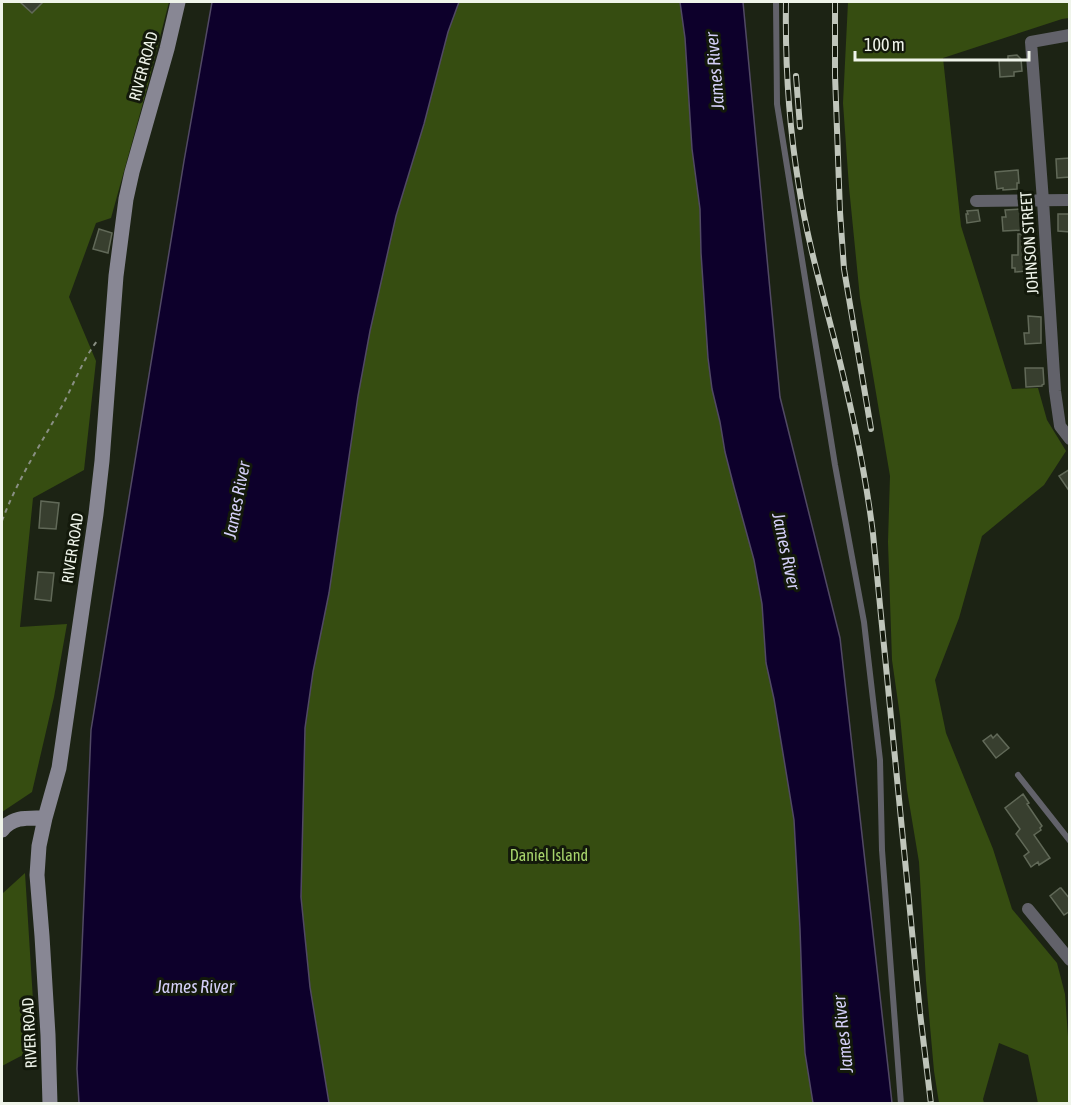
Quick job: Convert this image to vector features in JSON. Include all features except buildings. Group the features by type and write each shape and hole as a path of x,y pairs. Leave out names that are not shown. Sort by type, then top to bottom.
{"street":[{"name":"RIVER ROAD","path":"50,1104 48,1035 37,875 39,846 59,768 96,514 116,276 126,199 178,2"},
{"name":"JOHNSON STREET","path":"1070,35 1031,42 1055,391 1060,426 1070,439"},
{"path":"976,201 1070,200"},
{"path":"1055,391 1070,390"},
{"path":"2,830 12,821 21,818 45,818"},
{"path":"1028,909 1070,960"}],"lane":[{"path":"776,2 777,104 835,465 864,621 880,760 882,849 901,1104"},
{"path":"1018,775 1070,841"}],"path":[{"path":"2,521 16,486 63,403 86,356 97,341"}],"green space":[{"path":"2,2 169,2 111,218 96,223 69,297 96,361 84,470 33,498 20,627 67,624 54,697 32,792 2,812"},
{"name":"Daniel Island","path":"459,2 680,2 685,38 692,149 700,209 708,358 712,389 725,452 754,560 762,604 766,663 794,820 805,1053 813,1103 329,1104 310,987 301,897 305,728 313,672 329,593 358,396 370,331 396,216 424,124 448,32"},
{"path":"848,2 1069,2 1069,18 943,58 961,226 1012,389 1038,388 1047,420 1066,451 1044,485 982,536 959,618 935,680 946,733 993,849 1012,909 1057,963 1065,994 1069,1051 1069,1103 1038,1103 1028,1055 999,1043 983,1099 984,1103 939,1103 926,981 919,862 907,790 892,660 888,542 890,476 860,298 849,187 843,103"},
{"path":"25,873 36,1048 2,1066 2,897 3,893"}],"water":[{"name":"James River","path":"212,2 459,2 448,32 424,124 396,216 370,331 358,396 329,593 313,672 305,728 301,897 310,987 329,1103 79,1103 77,1069 91,730"},
{"name":"James River","path":"680,2 743,2 780,397 840,638 892,1103 813,1103 805,1053 794,820 766,663 762,604 754,560 725,452 712,389 701,253 700,209 692,149 685,38"}],"railway":[{"path":"786,2 788,94 802,206 852,413 873,534 931,1104"},
{"path":"835,2 835,75 844,269 871,429"},
{"path":"796,76 800,127"}]}
